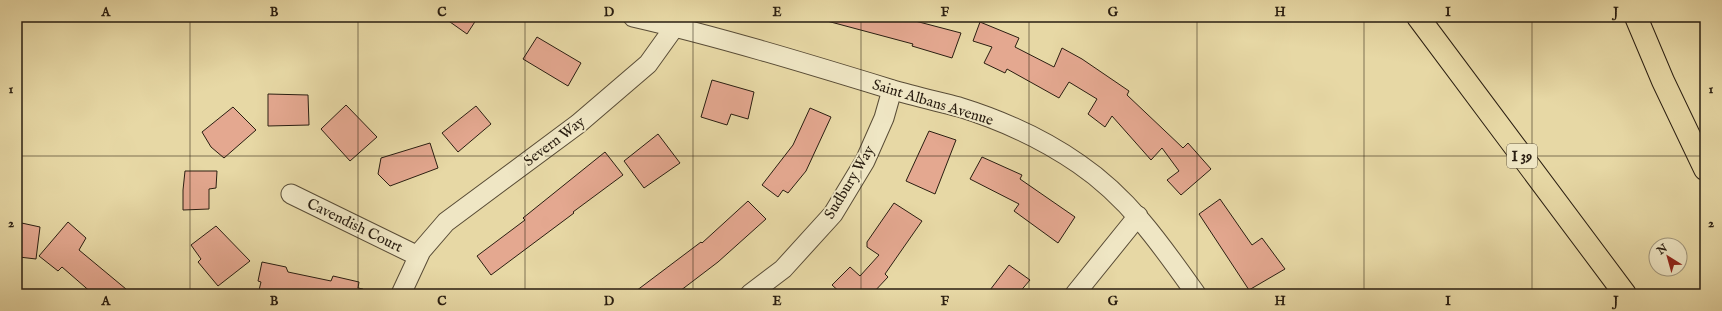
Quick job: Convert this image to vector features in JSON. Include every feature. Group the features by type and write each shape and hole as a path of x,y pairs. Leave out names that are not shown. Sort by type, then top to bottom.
{"highway":[{"name":"I 39","path":"1418,17 1625,294"},
{"path":"1636,17 1663,81 1705,169"}],"street":[{"name":"Saint Albans Avenue","path":"633,17 679,22 892,90 961,108 1026,132 1080,165 1138,216 1196,294"},
{"name":"Severn Way","path":"402,294 418,256 446,222 578,124 648,64 679,22"},
{"name":"Sudbury Way","path":"750,294 783,269 833,214 865,161 884,118 892,90"},
{"name":"Cavendish Court","path":"291,194 418,256"},
{"path":"1075,294 1138,216"}],"building":[{"path":"443,17 478,17 467,34"},
{"path":"828,17 900,17 961,33 952,58 912,46 913,44 827,21"},
{"path":"980,22 1019,38 1015,47 1054,67 1062,48 1082,59 1129,91 1127,95 1183,148 1188,143 1211,169 1181,195 1167,180 1179,171 1162,148 1151,160 1112,116 1105,127 1088,114 1097,99 1069,82 1059,98 1007,69 1005,73 984,63 992,47 973,41"},
{"path":"537,37 581,63 568,86 523,59"},
{"path":"712,80 754,92 748,119 731,114 727,125 701,117"},
{"path":"268,94 308,95 309,125 268,126"},
{"path":"346,105 377,137 350,161 321,129"},
{"path":"476,106 491,124 458,152 442,133"},
{"path":"233,107 256,130 224,158 211,147 202,132"},
{"path":"810,108 831,117 806,171 788,193 783,190 778,197 762,185 793,145"},
{"path":"929,131 956,140 935,194 906,181"},
{"path":"658,134 680,163 644,188 624,161"},
{"path":"430,143 438,168 390,186 378,174 381,158"},
{"path":"605,152 623,175 491,275 477,256 525,220 523,218"},
{"path":"982,157 1022,175 1020,179 1075,217 1058,243 1014,211 1019,204 970,179"},
{"path":"185,171 217,171 216,188 209,189 209,209 183,210"},
{"path":"1220,199 1252,245 1262,238 1285,269 1249,290 1199,214"},
{"path":"748,201 766,219 718,262 676,294 632,294 701,242 702,243"},
{"path":"894,203 922,221 885,274 888,277 872,294 842,294 832,285 850,267 860,276 879,255 867,247 867,242"},
{"path":"17,222 40,227 36,259 19,257 19,253 17,253"},
{"path":"68,222 86,238 79,250 132,294 93,294 62,267 58,271 39,256"},
{"path":"216,226 250,261 218,286 198,262 201,259 191,245"},
{"path":"262,262 286,267 288,272 331,281 333,276 359,282 358,288 363,289 362,294 258,294 261,282 258,281"},
{"path":"1009,265 1030,280 1018,294 987,294"}]}
